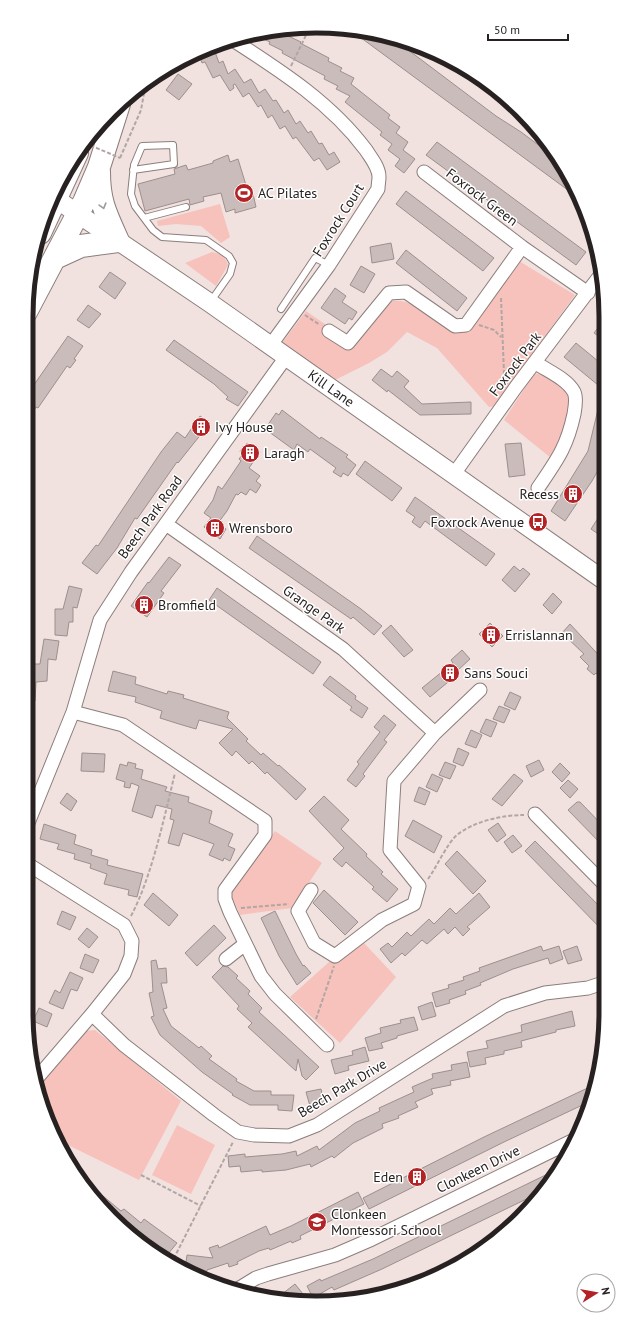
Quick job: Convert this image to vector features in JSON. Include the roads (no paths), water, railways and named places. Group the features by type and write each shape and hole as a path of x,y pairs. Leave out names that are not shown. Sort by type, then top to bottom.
{"highway":[{"path":"34,298 79,213 98,167 114,118"},
{"path":"57,257 82,246 118,241 102,208 99,190 98,167"}],"main road":[{"name":"Kill Lane","path":"52,216 79,213 210,303 344,400 454,474 599,577"}],"street":[{"name":"Foxrock Court","path":"239,44 286,74 321,102 355,136 375,162 380,176 378,189 329,265 270,346"},
{"name":"Foxrock Green","path":"424,172 522,247 588,293"},
{"name":"Foxrock Green","path":"329,331 348,343 389,293 397,292 406,292 455,326 468,323 522,247"},
{"name":"Foxrock Park","path":"454,474 516,387 597,281"},
{"name":"Beech Park Road","path":"33,811 73,712 100,620 131,572 286,357"},
{"path":"536,362 566,383 575,393 576,407 570,433 563,450 538,488"},
{"name":"Grange Park","path":"166,524 343,649 435,733"},
{"path":"312,890 298,911 314,943 335,956 382,920 414,904 419,886 390,850 394,781 435,733 480,690"},
{"path":"73,712 124,725 265,820 265,835 225,890 225,899 261,976 275,994 327,1045"},
{"path":"536,814 599,879"},
{"path":"33,868 124,925 132,941 131,956 124,974 40,1075"},
{"path":"226,959 245,944"},
{"name":"Beech Park Drive","path":"92,1014 124,1045 214,1116 238,1132 254,1135 289,1136 317,1125 504,1006 545,993 588,988 599,984"},
{"name":"Clonkeen Drive","path":"244,1286 256,1278 335,1255 372,1239 567,1143"}],"lane":[{"path":"133,170 174,164 173,145 142,146 133,170 131,194 136,206 144,218 162,237 206,240 230,256 233,263 230,274 210,303"},
{"path":"144,218 186,207"},
{"path":"281,309 315,258 329,265"}],"place":[{"name":"AC Pilates","path":"244,193"},
{"name":"Ivy House","path":"201,427"},
{"name":"Laragh","path":"250,453"},
{"name":"Recess","path":"573,494"},
{"name":"Foxrock Avenue","path":"538,522"},
{"name":"Wrensboro","path":"215,528"},
{"name":"Bromfield","path":"144,605"},
{"name":"Errislannan","path":"491,635"},
{"name":"Sans Souci","path":"450,673"},
{"name":"Eden","path":"417,1177"},
{"name":"Clonkeen Montessori School","path":"317,1222"}]}
